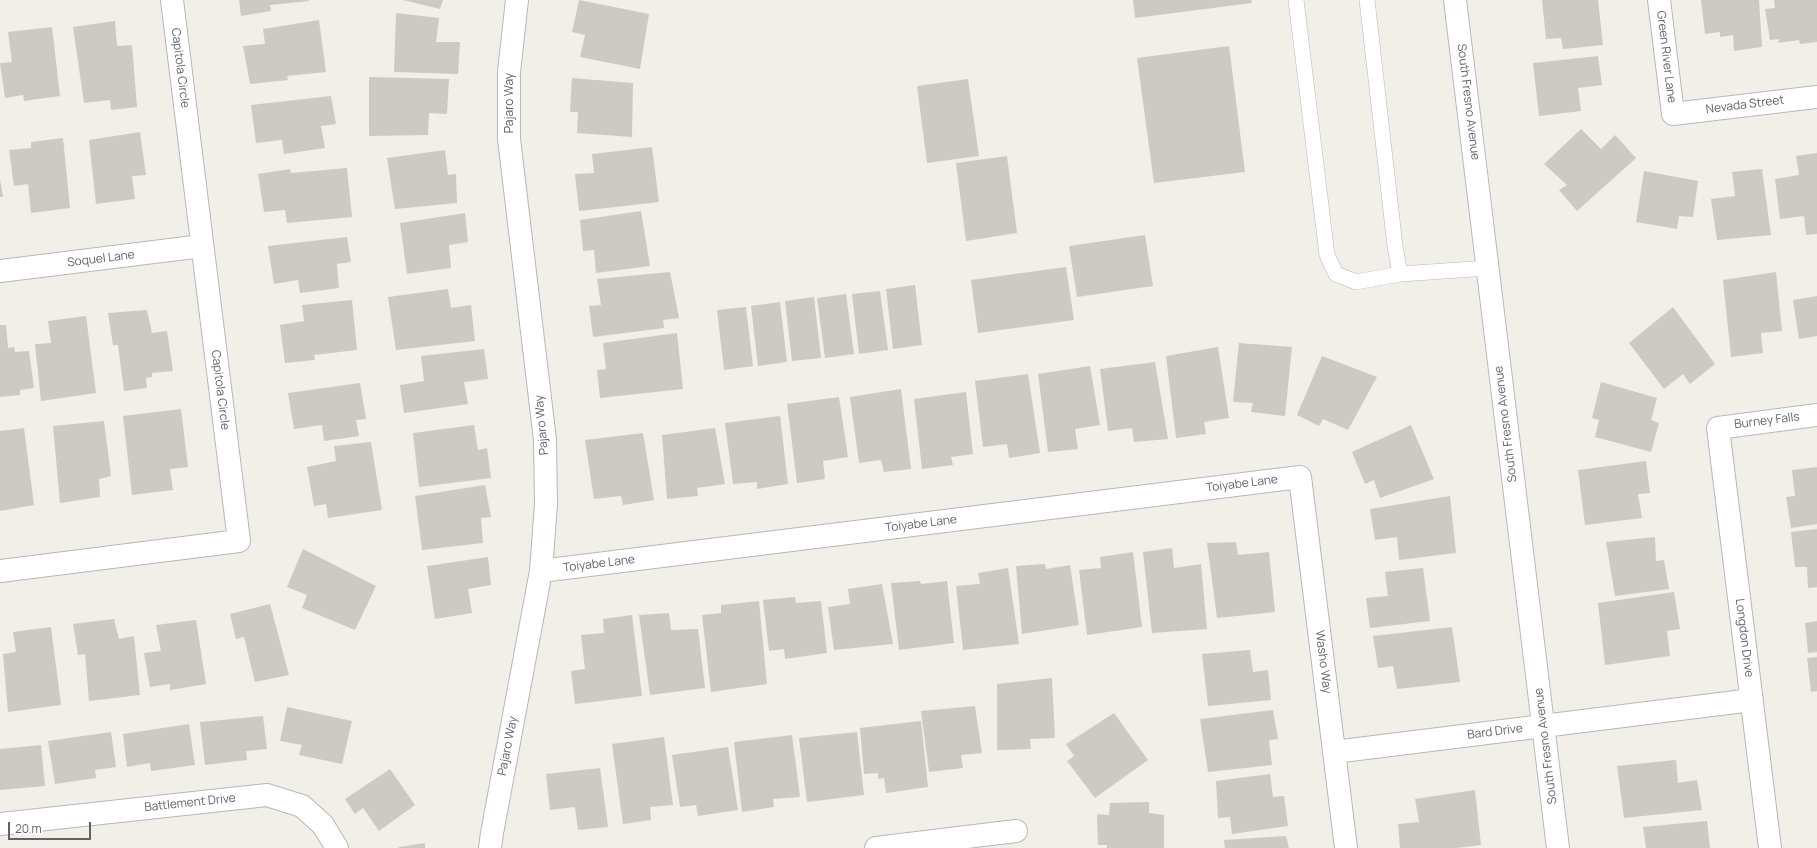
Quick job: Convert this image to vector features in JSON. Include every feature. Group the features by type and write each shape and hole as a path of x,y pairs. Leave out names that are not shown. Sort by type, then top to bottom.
{"street":[{"name":"Capitola Circle","path":"0,571 239,541 172,0"},
{"name":"Pajaro Way","path":"490,848 542,571 546,504 545,440 509,139 509,72 517,0"},
{"name":"South Fresno Avenue","path":"1455,0 1558,848"},
{"name":"Green River Lane","path":"1659,0 1673,114"},
{"name":"Nevada Street","path":"1673,114 1817,96"},
{"name":"Soquel Lane","path":"0,271 202,246"},
{"name":"Burney Falls","path":"1718,428 1817,415"},
{"name":"Longdon Drive","path":"1718,428 1770,848"},
{"name":"Toiyabe Lane","path":"542,571 1300,477"},
{"name":"Washo Way","path":"1300,477 1346,848"},
{"name":"Bard Drive","path":"1334,752 1752,700"},
{"name":"Battlement Drive","path":"0,824 267,795 302,806 324,825 336,848"},
{"path":"876,848 1016,831"}],"lane":[{"path":"1296,0 1327,255 1336,274 1356,282 1400,274 1488,268"},
{"path":"1367,0 1395,246 1400,274"}],"building":[{"path":"239,0 309,1 270,5 271,11 241,16"},
{"path":"403,0 443,0 440,9"},
{"path":"579,0 649,14 640,69 580,57 585,35 572,32"},
{"path":"1133,0 1251,0 1252,3 1135,18"},
{"path":"1542,0 1598,0 1603,45 1563,49 1561,38 1546,39"},
{"path":"1701,0 1759,0 1762,47 1734,51 1733,35 1720,37 1720,32 1705,34"},
{"path":"1774,0 1817,0 1817,42 1800,44 1799,40 1778,43 1779,39 1770,40 1765,9 1775,8"},
{"path":"396,13 439,18 436,42 460,42 458,74 394,72"},
{"path":"319,20 326,72 287,76 288,80 250,84 243,46 265,44 263,29"},
{"path":"115,21 117,46 132,45 137,107 111,110 110,100 84,103 73,27"},
{"path":"52,27 60,96 24,101 23,95 5,98 0,63 12,62 8,32"},
{"path":"1229,46 1245,172 1154,183 1137,58"},
{"path":"1598,56 1602,85 1578,88 1581,111 1539,116 1533,63"},
{"path":"369,77 449,79 447,114 429,113 428,135 369,136"},
{"path":"572,78 633,83 632,137 577,133 578,112 570,112"},
{"path":"968,79 979,156 927,163 917,86"},
{"path":"331,96 336,124 321,126 325,148 284,154 282,140 256,143 251,105"},
{"path":"1581,129 1601,149 1615,135 1636,158 1577,211 1559,190 1567,185 1544,164"},
{"path":"140,132 146,175 132,176 135,199 96,204 89,140"},
{"path":"63,138 70,208 31,213 28,184 14,186 9,150 31,148 31,142"},
{"path":"652,147 659,202 579,211 575,174 594,173 592,154"},
{"path":"445,150 448,175 456,174 457,203 395,209 387,158"},
{"path":"1817,153 1817,234 1806,235 1804,216 1780,219 1775,179 1799,175 1796,156"},
{"path":"1007,156 1017,233 966,241 956,163"},
{"path":"347,168 352,217 287,223 285,210 264,212 258,174 290,169 291,173"},
{"path":"1762,169 1771,235 1717,240 1711,199 1735,196 1732,172"},
{"path":"1644,171 1698,181 1693,217 1679,216 1677,229 1636,222"},
{"path":"0,179 3,197 0,197"},
{"path":"641,211 650,266 596,273 594,250 583,251 580,220"},
{"path":"465,213 468,242 449,245 451,268 407,274 400,223"},
{"path":"1145,235 1153,286 1077,297 1069,246"},
{"path":"347,237 351,262 337,264 339,288 300,293 298,280 274,284 268,246"},
{"path":"1066,267 1074,320 978,333 971,280"},
{"path":"670,272 679,318 663,320 664,328 593,337 589,306 601,305 597,279"},
{"path":"1776,272 1782,331 1761,333 1763,353 1731,357 1723,280"},
{"path":"915,285 922,345 893,349 886,289"},
{"path":"448,289 451,308 471,305 475,341 396,350 388,297"},
{"path":"880,291 888,350 859,354 852,294"},
{"path":"846,294 854,354 825,358 817,298"},
{"path":"1817,296 1817,336 1799,339 1793,300"},
{"path":"814,297 821,358 792,361 785,301"},
{"path":"352,300 357,350 314,355 315,360 285,363 280,325 304,321 302,305"},
{"path":"780,302 787,362 758,366 751,306"},
{"path":"746,307 753,366 724,370 717,310"},
{"path":"1673,307 1715,364 1690,384 1683,374 1664,389 1629,343"},
{"path":"147,310 152,333 167,331 173,371 152,373 152,377 146,378 147,388 124,391 118,345 113,345 108,313"},
{"path":"86,316 96,393 41,401 35,344 51,343 48,321"},
{"path":"0,325 6,325 8,348 14,347 15,352 29,351 34,388 20,390 20,395 0,397"},
{"path":"677,333 683,389 600,398 597,370 606,369 603,343"},
{"path":"1239,343 1292,347 1285,416 1251,412 1253,403 1233,402"},
{"path":"1218,347 1229,418 1204,422 1206,434 1176,438 1166,356"},
{"path":"484,349 488,379 464,382 468,404 404,413 400,385 424,381 421,356"},
{"path":"1322,356 1377,377 1348,430 1323,419 1319,426 1297,415"},
{"path":"1155,362 1168,439 1134,442 1132,428 1108,431 1100,369"},
{"path":"1090,366 1100,425 1075,429 1078,449 1048,452 1038,374"},
{"path":"1028,374 1040,453 1009,458 1007,444 983,447 975,381"},
{"path":"1601,382 1657,398 1651,420 1659,423 1651,452 1595,437 1599,420 1592,418"},
{"path":"360,383 366,419 356,420 359,436 324,441 322,425 294,429 288,393"},
{"path":"901,389 911,469 884,472 881,460 859,463 850,397"},
{"path":"966,392 973,454 951,457 953,465 922,469 914,399"},
{"path":"839,397 848,457 823,461 825,479 797,483 787,404"},
{"path":"181,409 188,467 170,469 173,490 132,495 123,416"},
{"path":"780,416 788,484 757,489 757,482 733,484 725,423"},
{"path":"104,421 111,476 99,479 100,497 60,503 53,426"},
{"path":"474,425 478,450 487,448 491,478 419,487 413,433"},
{"path":"1411,425 1434,479 1380,498 1374,480 1365,484 1352,452"},
{"path":"24,428 34,505 0,511 0,431"},
{"path":"715,428 725,484 697,488 698,496 667,499 662,435"},
{"path":"643,433 654,500 623,505 621,496 594,499 585,440"},
{"path":"371,442 382,510 328,518 326,504 314,506 307,467 336,461 334,446"},
{"path":"1646,461 1650,493 1638,494 1642,518 1585,525 1578,470"},
{"path":"1817,467 1817,524 1791,528 1786,497 1795,496 1792,470"},
{"path":"485,485 491,517 481,518 483,543 422,550 415,496"},
{"path":"1450,496 1456,553 1399,560 1397,537 1375,540 1370,509"},
{"path":"1817,529 1817,587 1808,588 1807,567 1795,567 1791,532"},
{"path":"1655,537 1656,561 1664,560 1669,589 1615,596 1606,542"},
{"path":"1236,542 1238,555 1269,552 1275,612 1217,618 1207,543"},
{"path":"1172,548 1174,568 1201,564 1207,629 1152,633 1143,552"},
{"path":"303,549 376,586 355,630 302,608 307,595 287,587"},
{"path":"1133,552 1142,627 1087,635 1079,570 1101,568 1100,557"},
{"path":"488,557 491,585 468,589 472,613 435,619 427,566"},
{"path":"1045,564 1046,569 1070,565 1079,625 1022,634 1016,566"},
{"path":"1008,568 1019,644 963,650 956,586 980,584 978,573"},
{"path":"1423,568 1430,621 1370,628 1366,598 1388,596 1385,572"},
{"path":"920,581 921,584 947,581 954,643 899,650 891,583"},
{"path":"882,584 893,644 834,650 828,607 850,604 848,589"},
{"path":"1674,592 1680,629 1667,631 1670,656 1605,665 1598,603"},
{"path":"795,597 796,603 821,601 827,653 785,659 784,649 769,651 763,600"},
{"path":"759,601 767,684 711,692 702,615 721,613 721,605"},
{"path":"270,604 289,675 255,682 244,637 236,639 230,614"},
{"path":"669,613 671,630 698,629 705,688 650,695 639,615"},
{"path":"632,615 642,696 575,704 571,671 585,669 581,635 604,633 603,619"},
{"path":"114,619 119,639 134,636 140,695 89,701 85,654 78,655 73,624"},
{"path":"196,620 206,684 170,690 170,684 150,687 144,653 161,651 156,625"},
{"path":"1817,621 1817,652 1808,653 1805,623"},
{"path":"51,627 61,705 8,712 3,654 16,652 13,632"},
{"path":"1452,627 1460,682 1397,689 1393,666 1378,668 1373,636"},
{"path":"1250,650 1253,672 1268,670 1271,700 1208,706 1202,654"},
{"path":"1817,657 1817,691 1811,692 1807,658"},
{"path":"1052,678 1055,738 1030,739 1031,749 997,750 997,684"},
{"path":"975,706 982,753 961,755 963,768 929,772 921,711"},
{"path":"287,707 352,721 342,764 299,755 302,745 280,741"},
{"path":"1273,710 1278,739 1269,740 1272,765 1208,772 1200,719"},
{"path":"1114,713 1148,760 1095,798 1067,761 1074,756 1066,744"},
{"path":"263,716 267,749 246,751 247,760 205,765 200,722"},
{"path":"921,721 928,787 886,793 884,778 878,779 878,773 864,774 860,728"},
{"path":"189,724 195,765 151,771 150,763 127,767 123,734"},
{"path":"111,732 116,767 95,770 96,778 55,784 48,741"},
{"path":"857,732 864,795 807,802 799,738"},
{"path":"792,735 800,797 773,799 774,807 742,812 734,742"},
{"path":"664,737 673,805 650,807 651,820 623,824 612,744"},
{"path":"41,745 45,786 0,790 0,749"},
{"path":"728,747 738,810 698,816 696,805 680,807 672,755"},
{"path":"1676,760 1678,783 1697,780 1702,810 1624,818 1617,766"},
{"path":"600,768 608,827 578,830 575,807 550,810 546,774"},
{"path":"390,769 415,805 379,831 363,808 355,814 345,799"},
{"path":"1270,774 1273,797 1284,796 1288,826 1232,834 1230,817 1218,818 1216,781"},
{"path":"1475,790 1481,845 1457,848 1400,848 1398,824 1419,822 1415,799"},
{"path":"1149,802 1149,813 1164,815 1164,848 1107,848 1107,845 1098,845 1097,814 1109,815 1110,803"},
{"path":"1707,821 1710,848 1646,848 1643,827"},
{"path":"1286,836 1289,848 1225,848 1224,840"},
{"path":"425,843 425,848 399,848 399,847"}]}
